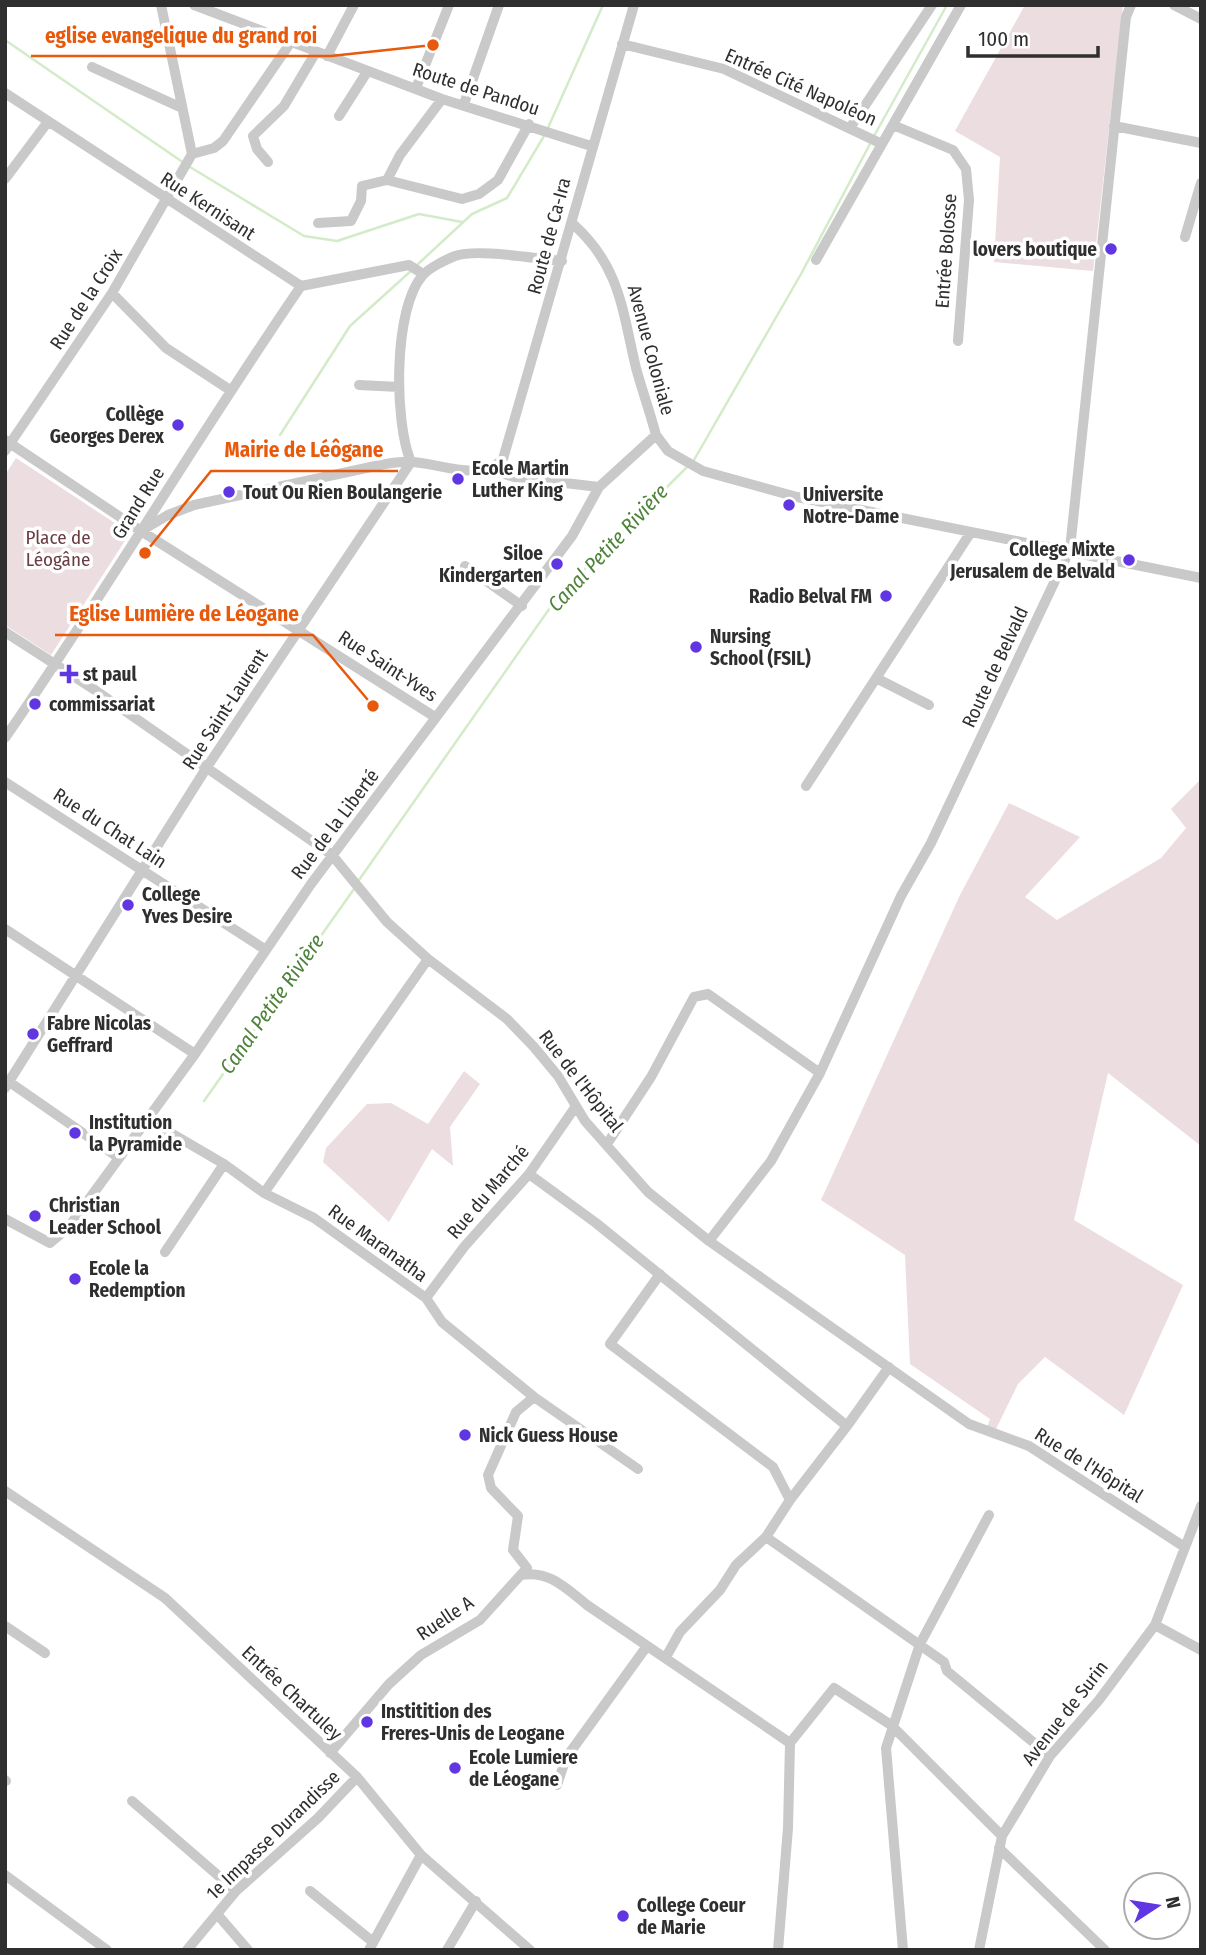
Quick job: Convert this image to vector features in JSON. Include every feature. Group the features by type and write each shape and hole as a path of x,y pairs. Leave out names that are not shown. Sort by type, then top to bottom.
{"street":[{"path":"161,5 182,108 187,161 223,141 291,43"},
{"name":"Route de Pandou","path":"194,5 442,99 591,145"},
{"path":"268,162 257,149 253,136 284,106 354,5"},
{"path":"415,88 449,5"},
{"path":"464,104 499,5"},
{"name":"Route de Ca-Ira","path":"489,469 503,459 508,448 573,224 591,145 634,5"},
{"path":"850,128 933,5"},
{"path":"816,260 961,5"},
{"name":"Route de Belvald","path":"709,1241 771,1161 820,1073 901,896 930,843 1070,549 1126,17 1131,5"},
{"path":"1174,5 1201,19"},
{"name":"Entrée Cité Napoléon","path":"622,44 724,69 883,144"},
{"path":"92,67 182,108"},
{"path":"339,116 367,72"},
{"name":"Rue Kernisant","path":"5,93 47,123 301,286"},
{"path":"387,180 400,155 442,99"},
{"path":"5,179 47,123"},
{"path":"318,223 351,221 356,217 364,184 387,180 462,199 479,194 498,180 529,124"},
{"name":"Entrée Bolosse","path":"893,125 954,150 966,169 969,200 958,341"},
{"path":"1114,126 1201,143"},
{"name":"Rue de la Croix","path":"7,444 112,293 167,201 169,190 187,161"},
{"path":"1185,237 1201,183"},
{"name":"Avenue Coloniale","path":"573,224 600,252 619,292 656,435 668,450 684,461 704,471 797,497 1070,549 1201,578"},
{"path":"411,461 404,438 399,387 405,309 423,274 456,256 484,253 562,261"},
{"path":"301,286 409,265 423,274"},
{"name":"Grand Rue","path":"5,738 57,664 230,390 301,286"},
{"path":"112,293 166,348 230,390"},
{"path":"359,384 399,387"},
{"name":"Rue de la Liberté","path":"5,1219 50,1243 68,1228 195,1054 332,855 522,606 572,536 598,488 656,435"},
{"name":"Rue Saint-Yves","path":"7,444 435,718"},
{"path":"141,531 168,514 194,505 380,465 411,461 464,470 489,469 514,477 598,488"},
{"name":"Rue Saint-Laurent","path":"6,1083 144,871 207,767 411,461"},
{"path":"806,786 971,531"},
{"path":"465,566 522,606"},
{"name":"Rue de l'Hôpital","path":"5,632 57,664 332,855 387,922 506,1019 542,1057 584,1121 648,1192 709,1241 969,1424 1029,1446 1183,1546"},
{"path":"876,678 929,705"},
{"name":"Rue du Chat Lain","path":"5,782 266,950"},
{"path":"5,929 195,1054"},
{"path":"264,1193 428,958"},
{"path":"607,1144 651,1077 694,996 708,994 820,1073"},
{"path":"6,1083 119,1158"},
{"name":"Rue du Marché","path":"426,1298 464,1247 529,1174 576,1106"},
{"name":"Rue Maranatha","path":"147,1119 224,1164 264,1193 314,1218 426,1298 442,1322 534,1396 638,1469"},
{"path":"165,1252 224,1164"},
{"path":"529,1174 660,1274 848,1426"},
{"path":"660,1274 610,1344 773,1467 790,1500"},
{"path":"666,1657 680,1632 720,1590 736,1565 766,1537 790,1500 848,1426 889,1367"},
{"path":"520,1576 527,1569 513,1550 518,1516 491,1488 488,1475 516,1412 534,1396"},
{"name":"Entrée Chartuley","path":"5,1491 165,1598 357,1777 421,1855 477,1901 530,1950"},
{"name":"Avenue de Surin","path":"979,1950 1002,1836 1050,1756 1099,1700 1155,1625 1183,1546 1201,1506"},
{"path":"903,1950 886,1748 891,1725 920,1644 989,1515"},
{"path":"766,1537 944,1662 947,1671 1050,1756"},
{"path":"520,1576 537,1572 560,1583 790,1743"},
{"name":"Ruelle A","path":"330,1753 389,1684 421,1655 480,1620 520,1576"},
{"path":"1155,1625 1201,1650"},
{"path":"5,1626 45,1653"},
{"path":"557,1786 566,1758 647,1646"},
{"path":"778,1950 788,1828 790,1743 835,1688 891,1725 1002,1836"},
{"name":"1e Impasse Durandisse","path":"187,1950 236,1891 318,1818 357,1777"},
{"path":"132,1801 236,1891"},
{"path":"999,1849 1105,1950"},
{"path":"310,1891 371,1946 421,1855"},
{"path":"5,1875 107,1950"},
{"path":"447,1950 477,1901"},
{"path":"217,1914 248,1950"}],"green space":[{"path":"1025,5 1123,5 1093,271 994,262 1000,157 955,131"},
{"name":"Place de Léogâne","path":"16,458 130,533 51,655 5,625 5,475"},
{"path":"1201,779 1201,1146 1108,1073 1074,1220 1183,1285 1124,1415 1045,1357 1018,1384 996,1429 987,1427 990,1419 910,1364 905,1255 821,1200 960,895 1009,803 1080,837 1025,897 1057,920 1161,858 1186,828 1171,809"},
{"path":"464,1071 480,1084 450,1127 453,1166 432,1149 389,1222 323,1162 326,1148 367,1104 391,1103 428,1124"}],"waterway":[{"path":"547,130 603,5"},
{"name":"Canal Petite Rivière","path":"874,136 947,5"},
{"path":"5,40 184,163"},
{"path":"417,265 472,214 507,198 544,136"},
{"name":"Canal Petite Rivière","path":"694,460 801,274 871,142"},
{"path":"190,167 304,236 337,241 419,214 462,222"},
{"path":"280,435 350,326 412,270"},
{"name":"Canal Petite Rivière","path":"359,880 559,595 689,465"},
{"name":"Canal Petite Rivière","path":"204,1101 354,889"}],"place":[{"name":"eglise evangelique du grand roi","path":"433,45"},
{"name":"lovers boutique","path":"1111,249"},
{"name":"Collège Georges Derex","path":"178,425"},
{"name":"Ecole Martin Luther King","path":"458,479"},
{"name":"Tout Ou Rien Boulangerie","path":"229,492"},
{"name":"Universite Notre-Dame","path":"789,505"},
{"name":"Mairie de Léôgane","path":"145,553"},
{"name":"College Mixte Jerusalem de Belvald","path":"1129,560"},
{"name":"Siloe Kindergarten","path":"557,564"},
{"name":"Radio Belval FM","path":"886,596"},
{"name":"Nursing School (FSIL)","path":"696,647"},
{"name":"st paul","path":"69,674"},
{"name":"commissariat","path":"35,704"},
{"name":"Eglise Lumière de Léogane","path":"373,706"},
{"name":"College Yves Desire","path":"128,905"},
{"name":"Fabre Nicolas Geffrard","path":"33,1034"},
{"name":"Institution la Pyramide","path":"75,1133"},
{"name":"Christian Leader School","path":"35,1216"},
{"name":"Ecole la Redemption","path":"75,1279"},
{"name":"Nick Guess House","path":"465,1435"},
{"name":"Institition des Freres-Unis de Leogane","path":"367,1722"},
{"name":"Ecole Lumiere de Léogane","path":"455,1768"},
{"name":"College Coeur de Marie","path":"623,1916"}]}
